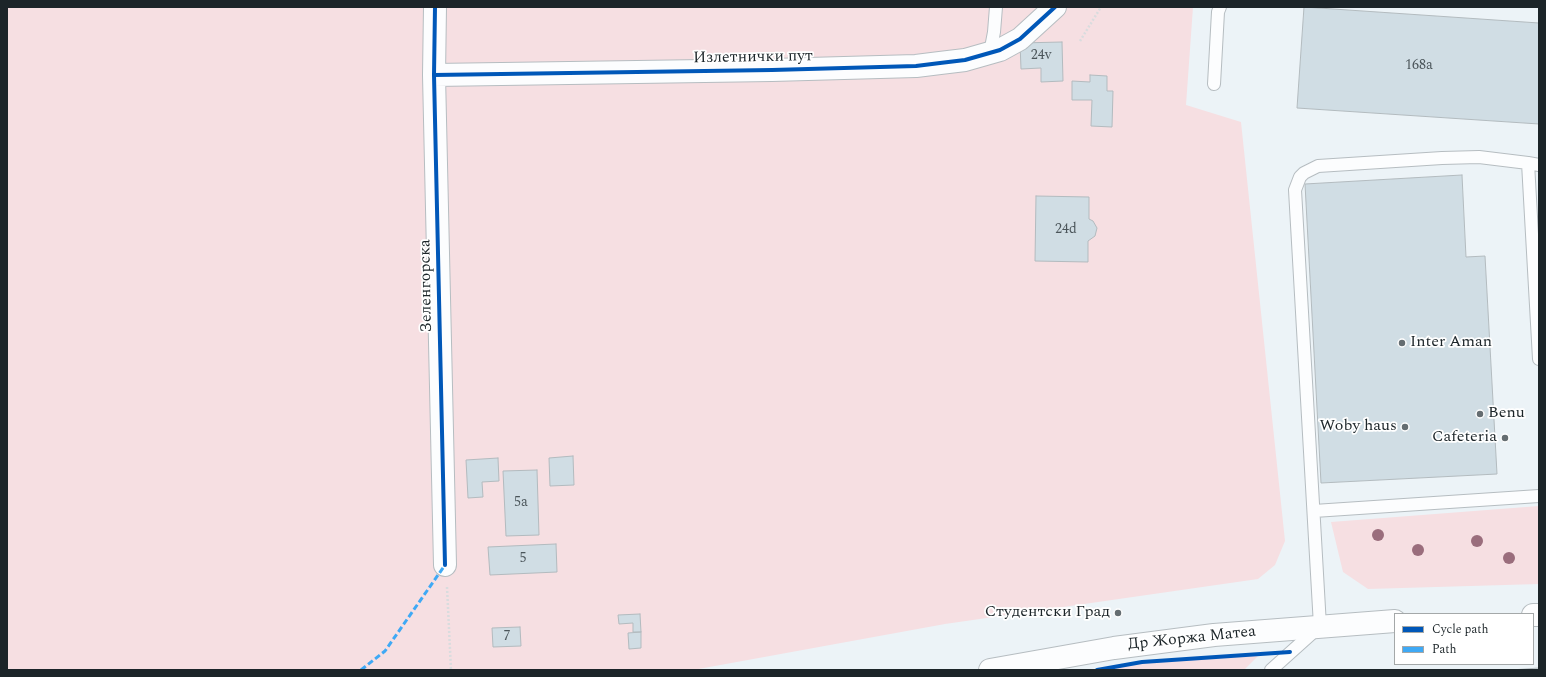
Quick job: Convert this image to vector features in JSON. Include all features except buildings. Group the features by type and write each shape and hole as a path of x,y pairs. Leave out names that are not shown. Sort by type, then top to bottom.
{"street":[{"name":"Зеленгорска","path":"435,7 434,75 445,565"},
{"name":"Излетнички пут","path":"434,75 764,70 908,66 965,60 990,53 1020,39 1055,7"},
{"name":"Др Жоржа Матеа","path":"990,670 1114,648 1214,635 1394,621"}],"lane":[{"path":"990,53 994,32 996,7"},
{"path":"1214,84 1218,12 1220,7"},
{"path":"1271,670 1320,626 1295,190 1300,177 1304,173 1318,166 1442,158 1479,157 1534,164 1539,359"},
{"path":"1314,511 1539,496"}],"path":[{"path":"1080,41 1101,7"},
{"path":"445,565 451,670"}],"shaded area":[{"path":"7,7 1193,7 1186,105 1241,122 1285,541 1275,565 1258,579 945,624 693,670 7,670"},
{"path":"1539,506 1539,584 1368,589 1343,572 1331,522"},
{"path":"1260,654 1244,670 1097,670 1142,662"}],"marked path":[{"path":"361,670 385,651 445,565"}],"cycle path":[{"path":"435,7 434,75 445,565"},
{"path":"434,75 772,70 916,66 965,60 1000,50 1020,39 1055,7"},
{"path":"1097,670 1142,662 1290,652"}],"place":[{"name":"Inter Aman","path":"1402,343"},
{"name":"Benu","path":"1480,414"},
{"name":"Woby haus","path":"1405,427"},
{"name":"Cafeteria","path":"1505,438"},
{"name":"Студентски Град","path":"1118,613"}]}
